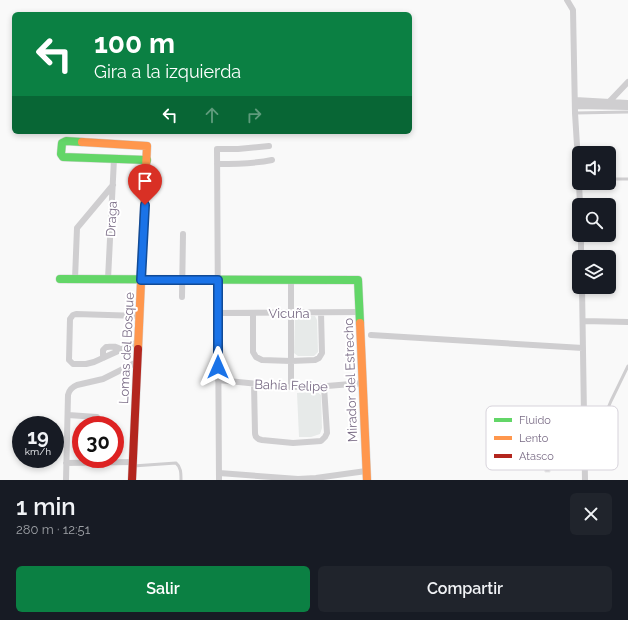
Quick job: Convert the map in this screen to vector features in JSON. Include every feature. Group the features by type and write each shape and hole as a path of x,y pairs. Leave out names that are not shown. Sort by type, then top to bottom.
{"street":[{"path":"567,0 572,10 577,146"},
{"path":"608,102 628,82"},
{"path":"575,107 608,102 628,102"},
{"path":"575,107 628,107"},
{"name":"Lomas del Bosque","path":"114,159 63,157 61,154 62,143 66,141 147,146 132,480"},
{"path":"219,480 217,150 269,146"},
{"path":"114,159 147,160"},
{"name":"Draga","path":"108,279 114,159"},
{"path":"217,164 245,164 272,160"},
{"path":"75,279 77,228 113,185"},
{"path":"182,297 183,234"},
{"path":"60,279 291,280 291,387"},
{"name":"Mirador del Estrecho","path":"291,280 358,280 367,480"},
{"path":"582,294 584,406"},
{"name":"Vicuña","path":"218,313 360,312"},
{"path":"253,313 253,352 256,357 262,360 291,361 315,360 320,357 322,353 321,313"},
{"path":"138,342 121,350 118,347 106,347 103,350 103,358 86,364 74,364 69,360 70,320 72,316 76,314 140,316"},
{"path":"582,321 628,322"},
{"path":"371,335 583,348"},
{"path":"66,480 68,395 70,390 75,386 103,379 138,362"},
{"name":"Bahía Felipe","path":"218,380 291,387 324,387 363,383"},
{"path":"254,384 255,435 257,439 293,442 321,441 325,437 327,433 324,387"},
{"path":"68,415 82,416"},
{"path":"66,462 72,462"},
{"path":"124,463 133,464"},
{"path":"585,470 585,480"},
{"path":"219,473 259,478 298,480 317,479 366,471"}],"lane":[{"path":"575,107 628,112"},
{"path":"616,179 628,179"},
{"path":"609,406 628,366"},
{"path":"133,464 176,463 179,465 181,471 181,480"}],"shaded area":[{"path":"297,316 315,316 317,320 318,352 314,356 298,356 294,353 295,318"},
{"path":"317,392 321,395 322,428 320,434 311,437 299,437 297,393"}],"building":[{"path":"545,470 550,470 550,472 545,472"}],"traffic: fast":[{"path":"82,142 66,141 62,143 61,154 63,157 147,160"},
{"path":"60,279 358,280 360,323"}],"traffic: slow":[{"path":"82,142 147,146 138,349"},
{"path":"360,323 367,480"}],"traffic: jam":[{"path":"132,480 138,349"}],"route":[{"path":"145,205 141,280 218,280 218,367"}]}
